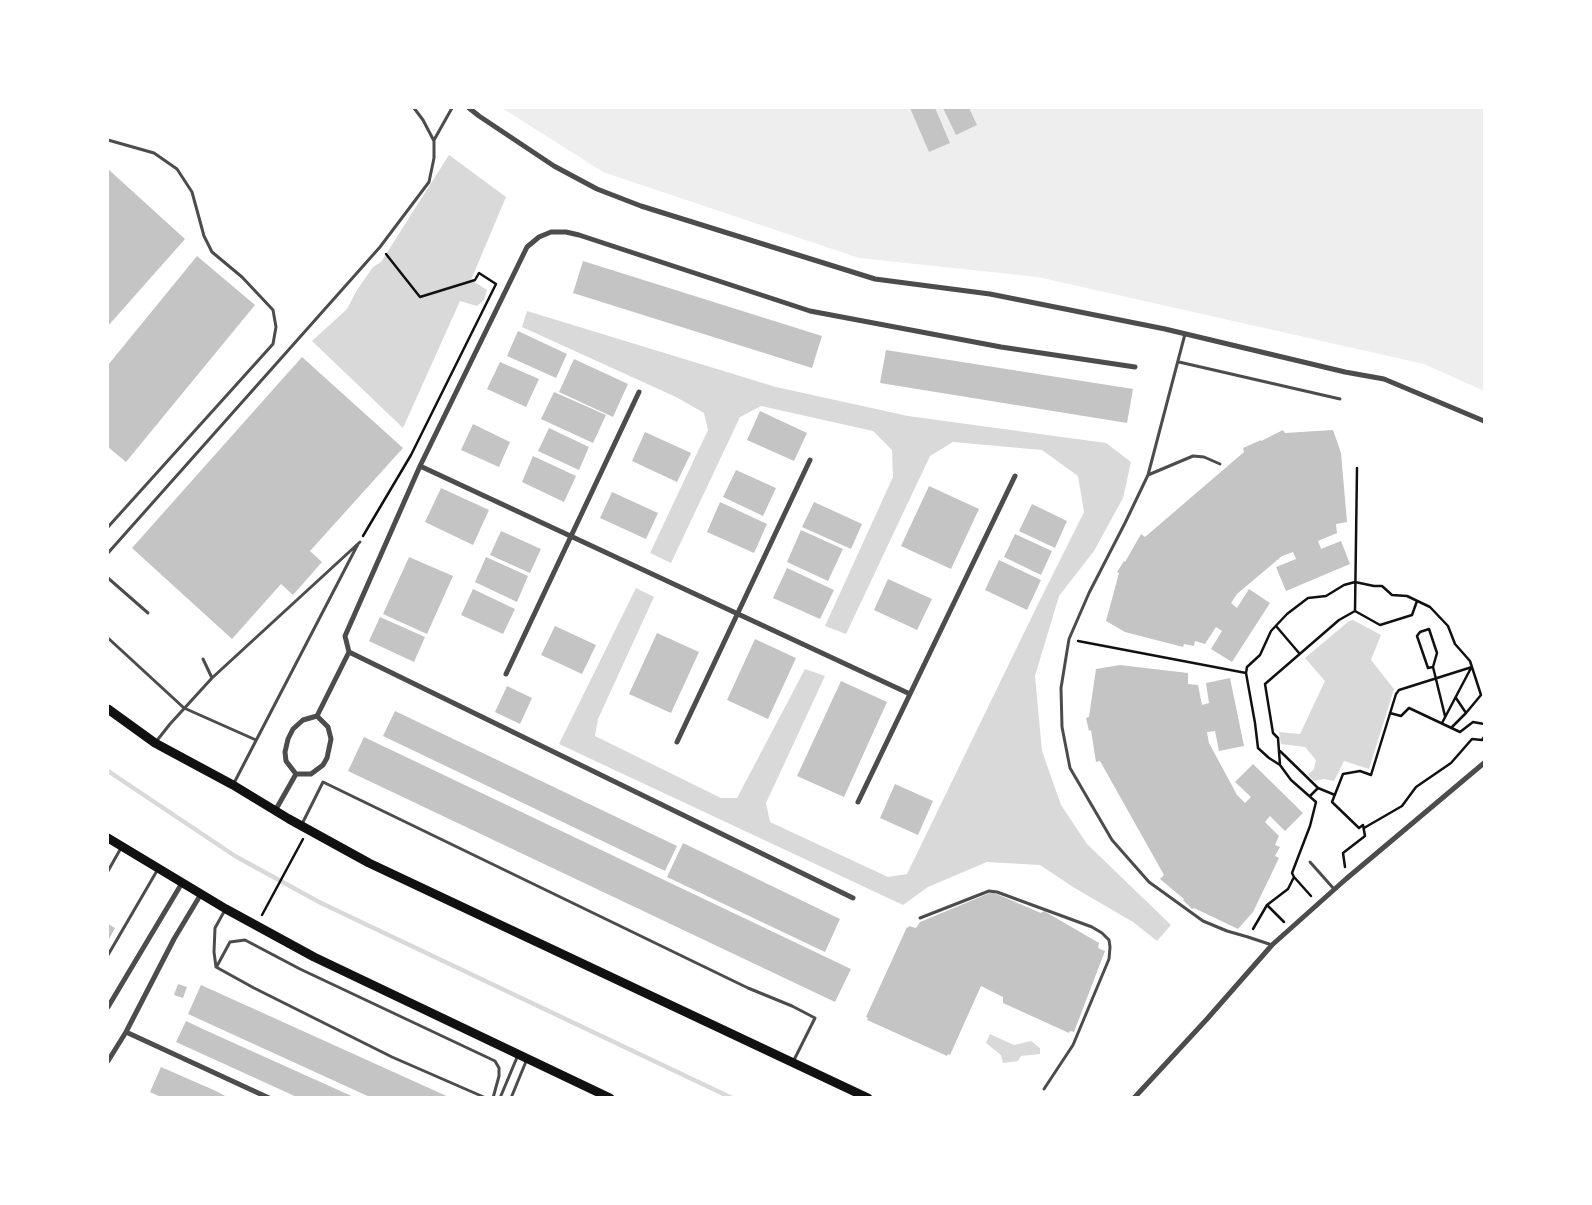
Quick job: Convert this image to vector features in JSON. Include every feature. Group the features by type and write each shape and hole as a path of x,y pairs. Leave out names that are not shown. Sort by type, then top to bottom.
{"main road":[{"path":"108,708 155,743 368,862 868,1098"},
{"path":"108,838 226,909 314,957 610,1098"}],"street":[{"path":"469,108 554,166 597,189 641,206 875,279 990,294 1185,334 1345,372 1384,379 1484,421"},
{"path":"296,774 286,761 285,752 288,739 293,729 303,720 317,716 349,652 345,636 420,466 527,247 539,237 551,232 566,232 579,235 810,311 1001,347 1135,367"},
{"path":"506,674 639,392"},
{"path":"677,742 810,460"},
{"path":"420,466 910,694"},
{"path":"858,802 1014,476"},
{"path":"349,652 853,898"},
{"path":"296,774 312,774 323,766 327,758 331,739 328,727 317,716"},
{"path":"1134,1098 1272,945 1334,889 1484,763"},
{"path":"276,811 296,774"},
{"path":"108,1008 182,883"},
{"path":"108,1061 126,1032 174,939 201,894"},
{"path":"126,1032 268,1098"}],"lane":[{"path":"108,553 380,247 429,182 434,158 434,141 414,108"},
{"path":"434,141 452,108"},
{"path":"108,140 154,153 177,169 192,192 204,236 212,252 242,277 272,310 276,327 273,344 108,527"},
{"path":"1185,334 1148,475 1126,523 1088,593 1068,639 1061,688 1062,727 1070,768 1112,840 1149,882 1204,921 1227,932 1272,945"},
{"path":"1178,362 1340,399"},
{"path":"1148,475 1193,456 1204,457 1220,464"},
{"path":"155,743 212,678 360,542"},
{"path":"233,785 360,542"},
{"path":"108,578 148,613"},
{"path":"108,638 184,708 256,740"},
{"path":"203,659 212,678"},
{"path":"301,826 323,782 748,988 792,1006 815,1018 793,1062"},
{"path":"108,871 122,847"},
{"path":"1310,862 1334,889"},
{"path":"108,955 158,869"},
{"path":"920,918 989,891 997,892 1084,924 1102,933 1109,940 1109,960 1073,1045 1044,1089"},
{"path":"216,966 214,952 215,928 226,909"},
{"path":"216,966 230,942 245,940 300,969 494,1061 499,1068 499,1076 493,1098"},
{"path":"216,966 254,988 392,1057 486,1098"},
{"path":"500,1098 518,1054"},
{"path":"511,1098 527,1059"}],"path":[{"path":"360,542 412,455 496,284 479,274 475,280 420,297 385,253"},
{"path":"1355,611 1357,468"},
{"path":"1318,903 1292,873 1310,826 1316,802 1291,780 1280,765 1258,748 1246,674 1247,667 1260,655 1271,631 1287,614 1308,598 1326,596 1344,585 1355,582 1382,586 1392,595 1406,596 1430,607 1448,626 1455,644 1470,661 1481,695 1451,728"},
{"path":"1355,611 1380,625 1412,615 1418,601"},
{"path":"1280,765 1278,738 1273,733 1265,684 1339,620 1355,611"},
{"path":"1276,626 1299,654"},
{"path":"1433,667 1428,668 1418,636 1420,632 1429,629 1437,653 1433,667 1445,716"},
{"path":"1068,639 1246,674"},
{"path":"1364,828 1363,825 1359,828 1332,802 1343,774 1360,771 1371,775 1396,694 1400,690 1472,667"},
{"path":"1441,723 1472,667"},
{"path":"1456,697 1466,713"},
{"path":"1390,713 1401,716 1409,708 1460,732 1473,722 1484,724"},
{"path":"1364,828 1402,806 1416,787 1451,763 1472,739 1482,740 1484,737"},
{"path":"1279,750 1318,788 1335,795"},
{"path":"1310,796 1318,788"},
{"path":"1346,879 1343,853 1365,836 1364,828"},
{"path":"265,910 302,842"},
{"path":"1248,937 1267,905 1288,889 1294,877"},
{"path":"1267,905 1290,928"}],"shaded area":[{"path":"502,108 1484,108 1484,391 1424,364 1038,277 859,258 603,172"},
{"path":"449,155 506,197 471,280 487,290 484,300 477,306 460,301 403,428 312,341 347,309 373,267 381,262"},
{"path":"527,311 776,387 908,416 1106,443 1131,462 1123,498 1094,551 1059,596 1035,676 1042,751 1061,805 1087,844 1171,925 1157,941 1133,922 1073,887 1040,865 987,862 928,887 903,905 559,744 636,588 654,597 598,719 595,736 721,798 737,798 805,669 825,676 766,803 770,822 888,877 907,874 1084,512 1078,476 1042,450 953,442 930,456 846,634 825,626 893,477 892,450 873,431 761,406 740,417 671,563 650,553 708,430 704,413 676,397 522,327"},
{"path":"1353,620 1381,635 1371,660 1394,689 1369,769 1344,761 1334,781 1324,779 1314,781 1308,775 1314,769 1316,760 1305,747 1281,744 1279,732 1300,734 1325,681 1305,658 1349,621"},
{"path":"990,1034 1014,1045 1031,1041 1040,1048 1040,1054 1021,1056 1018,1061 1003,1063 1001,1055 986,1043"}],"building":[{"path":"910,108 935,108 950,143 929,152"},
{"path":"943,108 969,108 977,125 956,135"},
{"path":"108,169 185,239 108,326"},
{"path":"197,256 255,305 126,462 108,447 108,365"},
{"path":"583,261 822,336 812,368 573,293"},
{"path":"518,331 567,354 556,378 507,356"},
{"path":"886,350 1133,389 1127,423 880,383"},
{"path":"302,357 403,448 310,551 322,562 293,595 281,584 232,639 132,548"},
{"path":"574,359 628,384 613,417 559,392"},
{"path":"500,362 539,379 526,407 487,389"},
{"path":"554,392 606,415 593,443 541,419"},
{"path":"760,411 807,433 794,461 747,440"},
{"path":"473,424 510,442 499,467 461,450"},
{"path":"549,428 589,447 579,470 538,451"},
{"path":"1283,430 1285,433 1333,430 1341,453 1347,522 1336,524 1337,533 1318,541 1321,549 1341,541 1350,564 1286,591 1276,567 1296,559 1293,552 1282,556 1237,594 1231,603 1237,608 1249,589 1270,603 1232,662 1211,649 1222,631 1216,627 1205,644 1195,641 1194,646 1184,644 1183,647 1125,632 1106,621 1119,573 1117,572 1141,534 1145,537 1244,452 1243,448"},
{"path":"645,432 691,453 677,482 632,461"},
{"path":"533,456 576,476 564,502 522,482"},
{"path":"736,470 776,488 763,516 723,497"},
{"path":"929,486 979,509 951,569 901,546"},
{"path":"441,488 489,510 473,545 425,522"},
{"path":"612,492 658,513 646,539 600,518"},
{"path":"720,502 767,524 754,553 707,532"},
{"path":"814,502 862,524 851,549 802,527"},
{"path":"1032,504 1067,521 1055,548 1019,531"},
{"path":"801,530 843,549 828,581 787,562"},
{"path":"501,531 541,549 530,573 490,555"},
{"path":"1015,534 1052,551 1041,575 1004,557"},
{"path":"409,557 453,576 427,634 383,614"},
{"path":"486,557 528,576 517,602 475,582"},
{"path":"999,560 1041,580 1027,610 985,590"},
{"path":"787,568 834,590 820,619 773,598"},
{"path":"888,579 932,599 917,630 874,610"},
{"path":"473,589 515,609 503,634 461,615"},
{"path":"380,617 425,637 414,662 369,641"},
{"path":"555,626 596,645 582,674 541,655"},
{"path":"657,633 699,652 671,713 629,694"},
{"path":"755,639 796,658 768,719 727,700"},
{"path":"1120,665 1188,673 1188,684 1198,685 1202,705 1209,703 1206,683 1230,678 1244,746 1219,751 1215,731 1207,732 1209,743 1237,795 1245,803 1251,797 1235,782 1253,764 1303,813 1285,831 1270,816 1265,822 1279,836 1275,845 1280,847 1275,856 1279,858 1253,912 1238,929 1194,908 1192,909 1184,899 1160,879 1164,875 1100,761 1096,762 1091,730 1089,731 1086,718 1089,717 1096,669"},
{"path":"841,681 887,702 844,797 797,776"},
{"path":"507,686 532,698 520,724 495,712"},
{"path":"395,711 677,846 665,871 383,736"},
{"path":"364,737 851,969 835,1002 348,771"},
{"path":"895,784 933,801 918,835 880,818"},
{"path":"683,843 840,919 825,952 667,877"},
{"path":"992,892 1041,913 1044,911 1099,943 1098,948 1105,951 1074,1032 1070,1031 1069,1033 1003,1003 1003,997 981,986 950,1055 948,1054 947,1056 867,1020 868,1018 866,1017 907,927 916,928 920,922"},
{"path":"108,924 115,928 108,941"},
{"path":"178,984 187,987 183,998 174,995"},
{"path":"201,985 451,1098 372,1098 188,1014"},
{"path":"186,1021 356,1098 299,1098 176,1042"},
{"path":"161,1067 229,1098 163,1098 150,1092"}],"waterway":[{"path":"108,771 235,856 321,903 732,1098"}]}
